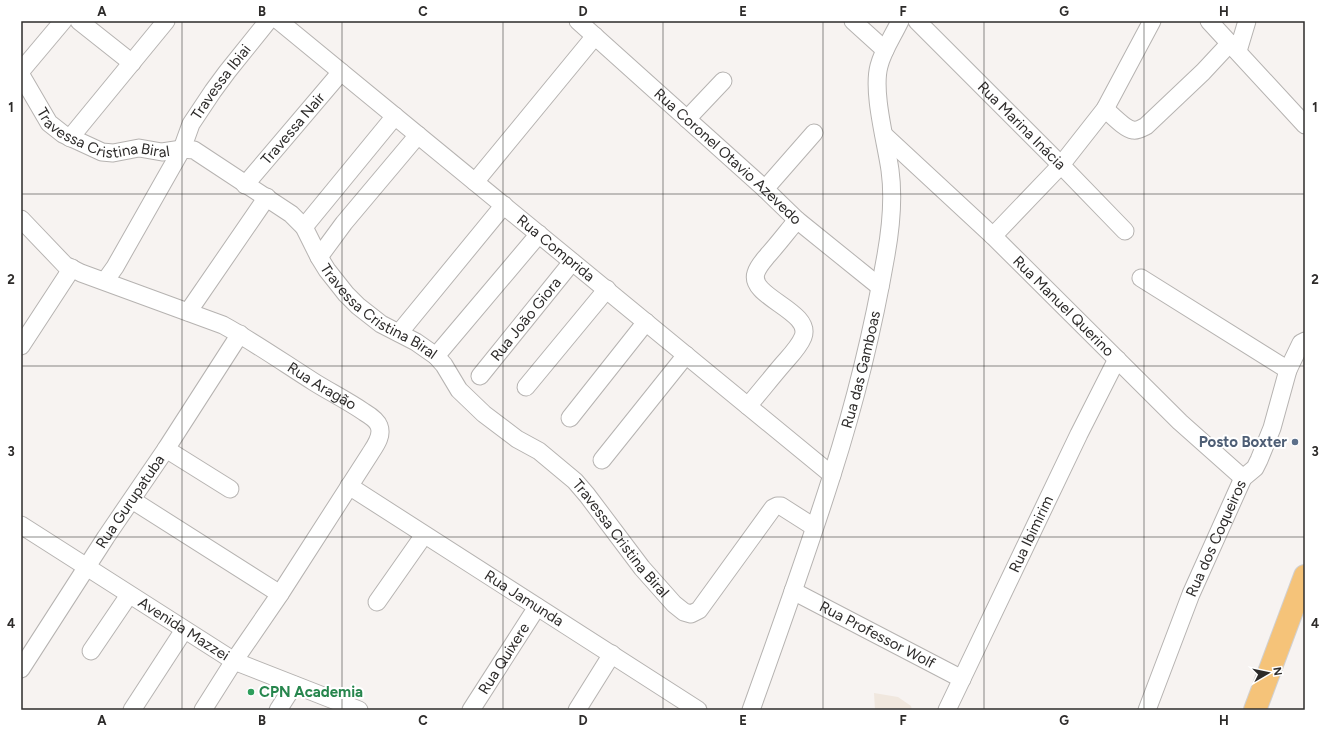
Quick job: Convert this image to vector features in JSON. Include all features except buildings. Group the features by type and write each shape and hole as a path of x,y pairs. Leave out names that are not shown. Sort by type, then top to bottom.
{"main road":[{"path":"1255,710 1305,576"}],"street":[{"path":"21,71 63,21"},
{"path":"79,21 132,63"},
{"path":"70,138 166,21"},
{"name":"Travessa Ibiai","path":"105,281 115,267 182,149 191,124 213,90 268,21"},
{"name":"Rua Comprida","path":"279,21 832,475"},
{"path":"853,21 886,50"},
{"name":"Rua das Gamboas","path":"752,710 832,475 855,395 880,288 892,213 890,171 879,106 877,83 879,68 900,21"},
{"name":"Rua Marina Inácia","path":"917,21 1125,231"},
{"path":"993,236 1061,165 1105,109 1152,21"},
{"path":"1209,21 1305,125"},
{"path":"1105,109 1132,130 1139,130 1146,126 1203,72 1234,47 1247,21"},
{"path":"475,182 587,26"},
{"name":"Rua Coronel Otavio Azevedo","path":"587,26 797,220 824,234 880,288"},
{"name":"Travessa Nair","path":"245,185 341,72"},
{"name":"Travessa Cristina Biral","path":"21,75 49,123 70,138 102,152 113,153 140,148 162,152 182,149 194,150 291,214 304,227 319,257 346,294 358,306 381,324 399,333 436,356 444,365 459,390 484,414 511,434 539,451 575,481 638,564 674,604 684,612 691,614 699,610 706,603 773,508 781,506 814,527"},
{"path":"687,119 723,81"},
{"path":"304,227 395,116"},
{"path":"765,189 814,133"},
{"path":"319,257 344,224 418,135"},
{"name":"Rua Manuel Querino","path":"884,135 993,236 1180,422 1242,478"},
{"path":"188,312 267,198"},
{"path":"399,333 504,205"},
{"name":"Rua Aragão","path":"21,218 65,265 81,273 188,312 240,334 364,412 379,425 380,433 377,442 280,594 234,661"},
{"path":"748,406 796,348 803,336 804,328 800,322 795,316 764,292 757,284 755,278 756,272 761,264 797,220"},
{"path":"436,356 539,234"},
{"name":"Rua João Giora","path":"480,376 572,262"},
{"path":"24,335 72,268"},
{"path":"1141,278 1288,370 1296,367 1305,367"},
{"path":"526,387 607,289"},
{"path":"570,418 646,322"},
{"name":"Rua Gurupatuba","path":"21,669 240,334"},
{"name":"Rua dos Coqueiros","path":"1147,710 1191,594 1242,478 1254,468 1259,460 1272,428 1288,370 1301,343 1305,341"},
{"path":"602,460 686,355"},
{"name":"Rua Ibimirim","path":"947,710 1075,441 1117,359"},
{"path":"166,448 230,489"},
{"name":"Rua Jamunda","path":"349,486 698,710"},
{"path":"132,500 280,594"},
{"name":"Avenida Mazzei","path":"21,525 234,661 359,710"},
{"path":"377,602 424,535"},
{"name":"Rua Professor Wolf","path":"793,591 962,680"},
{"path":"91,651 129,595"},
{"name":"Rua Quixere","path":"471,710 537,607"},
{"path":"132,710 184,630"},
{"path":"577,710 612,654"},
{"path":"203,710 234,661"},
{"path":"278,710 294,685"}],"shaded area":[{"path":"874,693 898,697 911,706 912,710 875,710"}],"place":[{"name":"Posto Boxter","path":"1295,442"},
{"name":"CPN Academia","path":"251,692"}]}
